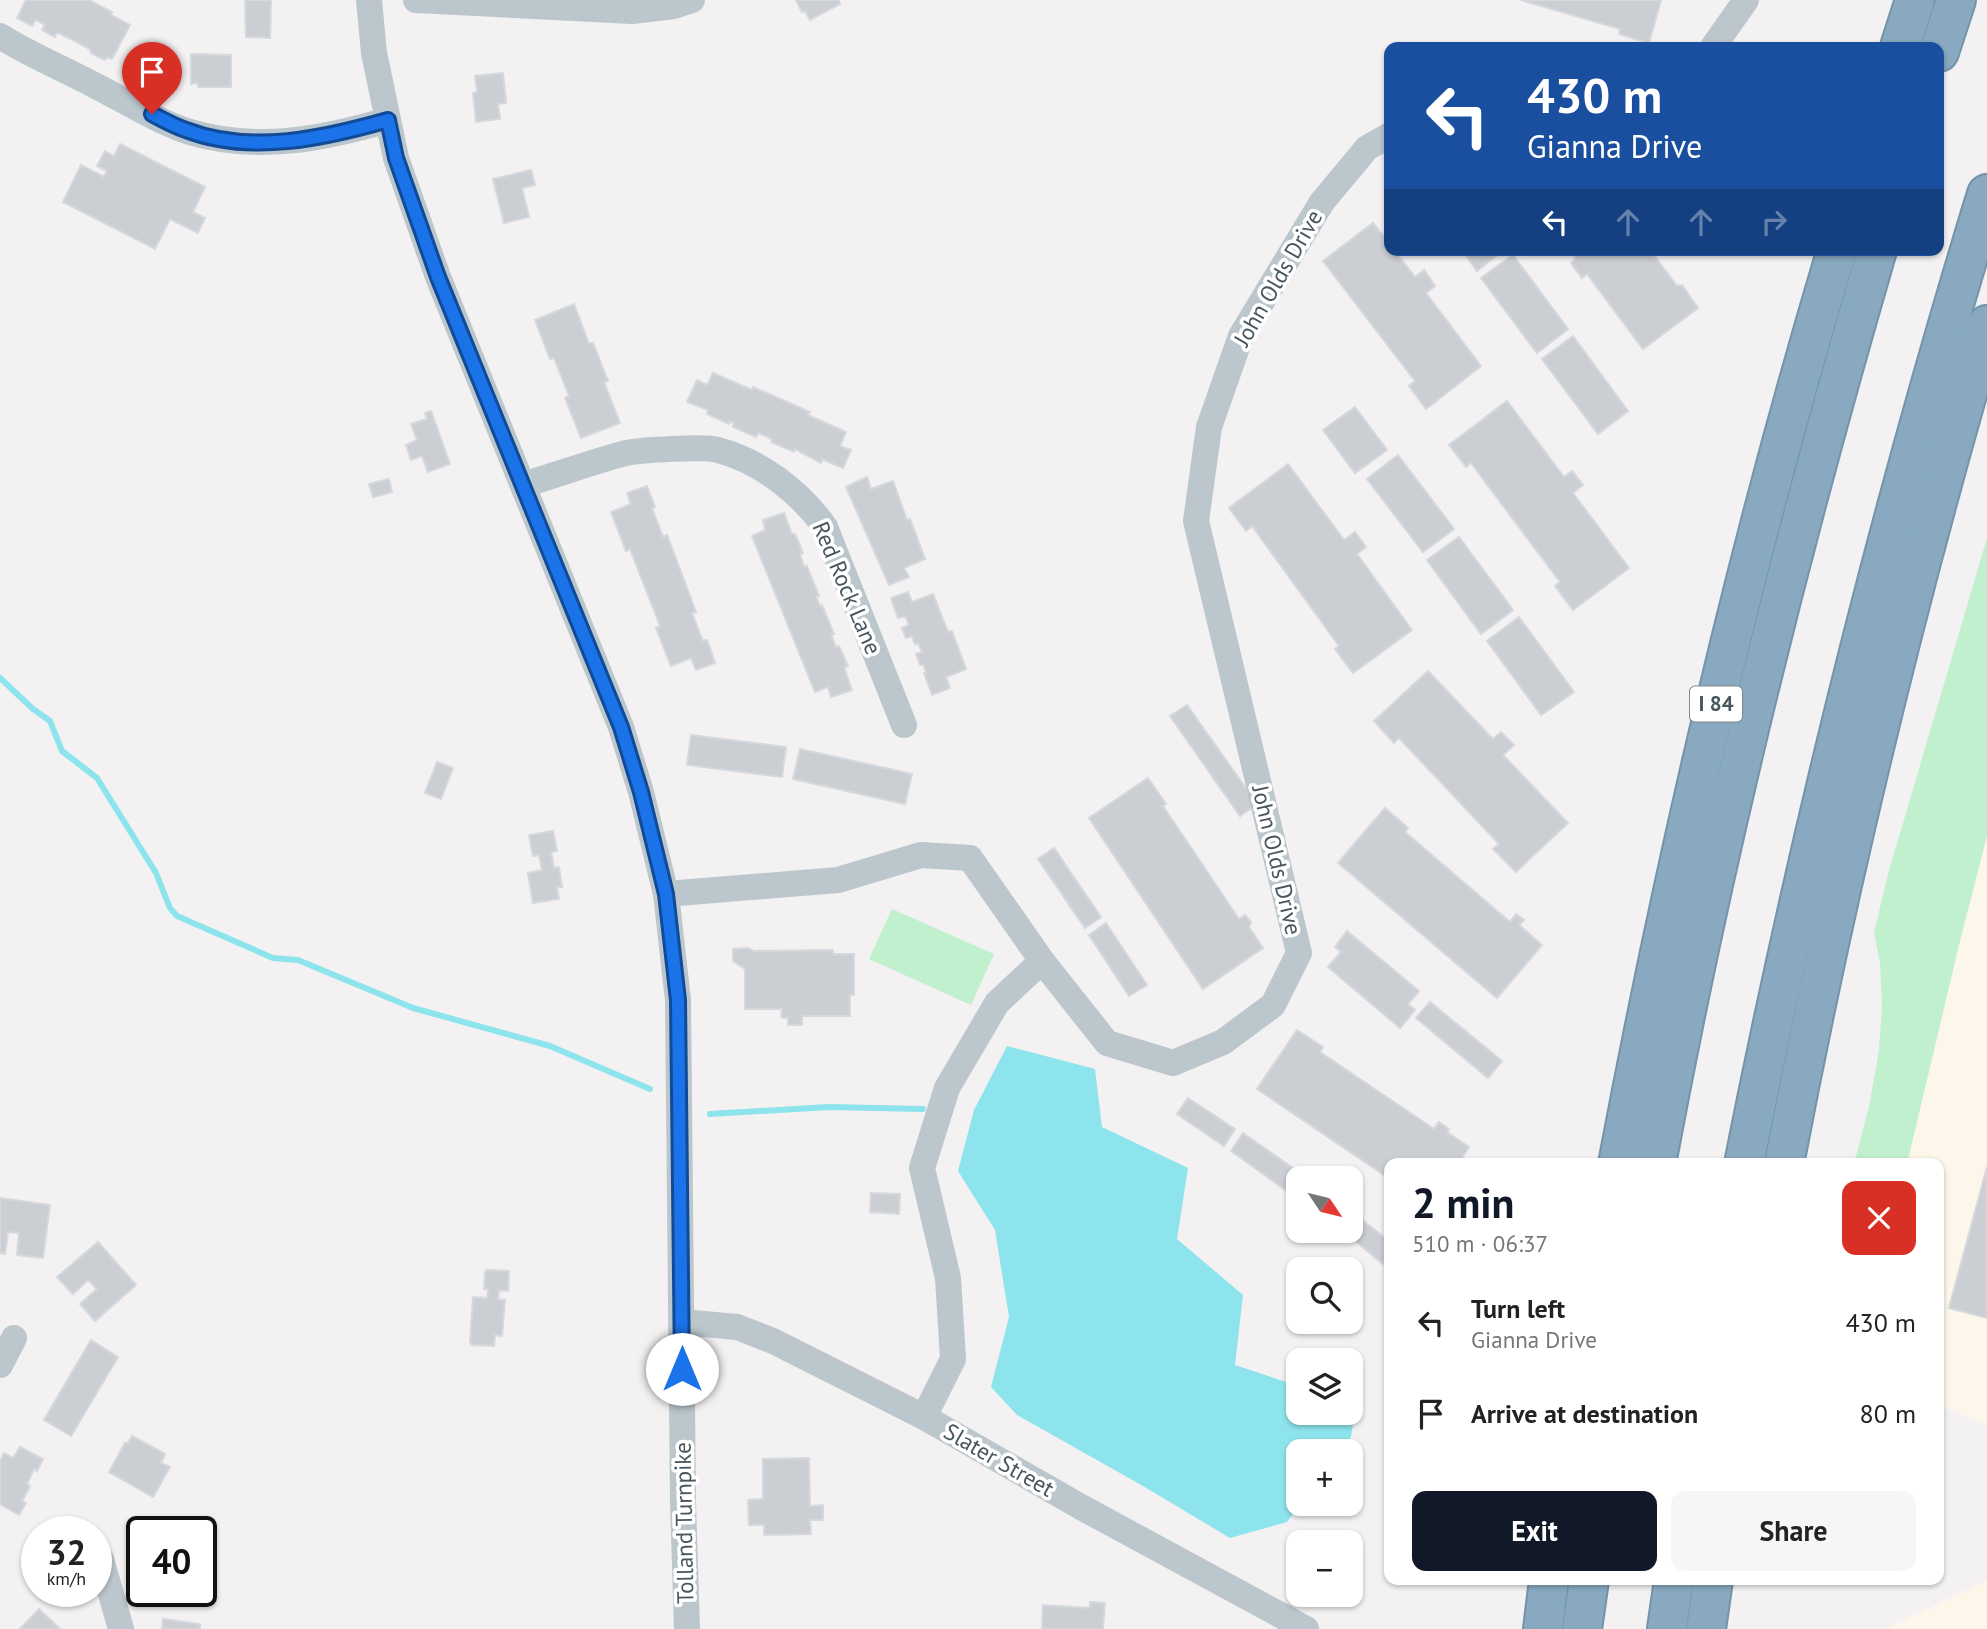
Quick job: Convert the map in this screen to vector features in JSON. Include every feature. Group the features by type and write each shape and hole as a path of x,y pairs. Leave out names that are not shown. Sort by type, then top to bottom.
{"highway":[{"path":"1902,42 1915,0"},
{"path":"1942,42 1956,0"},
{"path":"1745,1158 1802,885 1852,677 1916,436 1987,194"},
{"name":"I 84","path":"1619,1158 1663,936 1722,677 1772,482 1835,256"},
{"path":"1657,1158 1713,886 1753,713 1820,449 1875,256"},
{"path":"1784,1158 1824,965 1872,757 1929,532 1987,325"},
{"path":"1543,1629 1548,1585"},
{"path":"1582,1629 1587,1585"},
{"path":"1667,1629 1673,1585"},
{"path":"1706,1629 1712,1585"}],"street":[{"name":"Tolland Turnpike","path":"369,0 374,53 396,158 438,277 621,727 641,792 666,894 678,1000 683,1502 687,1629"},
{"path":"416,0 632,12 663,9 692,0"},
{"path":"1717,42 1746,0"},
{"path":"0,36 188,131 221,139 259,143 293,142 388,120"},
{"name":"John Olds Drive","path":"666,894 838,880 921,855 970,859 1042,961 1107,1043 1173,1063 1223,1042 1273,1005 1299,953 1196,521 1209,427 1241,336 1322,201 1367,148 1384,138"},
{"name":"Red Rock Lane","path":"523,485 629,452 666,450 716,449 744,460 776,478 801,498 825,527 904,725"},
{"path":"924,1417 953,1359 948,1278 922,1168 952,1079 997,1003 1042,961"},
{"name":"Slater Street","path":"682,1322 737,1327 773,1340 924,1417 1081,1507 1306,1629"},
{"path":"0,1365 14,1338"},
{"path":"112,1598 121,1629"}],"shaded area":[{"path":"1987,725 1987,1426 1944,1407 1944,1158 1876,1158"},
{"path":"1987,1580 1987,1629 1885,1629"}],"green space":[{"path":"1987,538 1987,836 1908,1158 1856,1158 1869,1107 1879,1050 1882,1007 1880,962 1874,933 1888,874"},
{"path":"892,909 994,954 971,1005 869,959"}],"water":[{"path":"1007,1046 1095,1069 1102,1127 1188,1168 1177,1239 1243,1295 1235,1365 1286,1382 1286,1425 1353,1425 1349,1439 1286,1439 1286,1516 1291,1516 1287,1522 1230,1538 1017,1415 991,1387 1009,1317 995,1230 958,1171 974,1110"}],"building":[{"path":"26,0 89,0 130,25 112,59 107,57 105,60 57,32 55,37 42,30 45,25 36,20 32,26 17,18"},
{"path":"245,0 271,0 270,38 246,37"},
{"path":"796,0 839,0 840,4 810,20"},
{"path":"1521,0 1661,0 1649,42 1619,34 1620,29"},
{"path":"191,54 231,55 231,87 198,87 198,83 191,84"},
{"path":"503,73 506,103 498,104 500,119 476,122 473,93 477,92 475,76"},
{"path":"120,144 205,187 193,212 205,218 198,233 170,219 155,249 63,202 81,165 104,177 107,171 97,166 105,151 114,156"},
{"path":"531,170 535,185 522,188 529,217 504,223 493,179"},
{"path":"1373,223 1384,237 1384,256 1399,256 1415,277 1424,270 1435,286 1426,293 1481,366 1426,409 1409,386 1415,381 1323,261"},
{"path":"1466,256 1496,256 1477,271"},
{"path":"1514,256 1568,329 1537,353 1481,278"},
{"path":"1574,256 1654,256 1677,286 1682,285 1698,308 1643,349 1587,274 1582,278 1571,263 1576,258"},
{"path":"574,304 589,344 593,343 608,381 604,382 620,423 581,438 565,398 569,396 554,358 550,359 535,320"},
{"path":"1573,336 1628,411 1598,434 1542,359"},
{"path":"713,373 810,412 808,415 846,432 840,446 851,450 843,468 822,459 821,463 795,449 794,452 758,433 756,437 733,427 734,423 730,421 729,424 707,414 708,410 687,402 697,380 707,385"},
{"path":"1507,401 1564,477 1572,471 1583,485 1573,493 1629,568 1573,610 1555,586 1560,582 1471,463 1466,467 1449,445"},
{"path":"1355,407 1387,450 1355,473 1323,430"},
{"path":"431,411 450,464 428,472 422,456 411,460 406,445 417,440 411,424 427,419 425,413"},
{"path":"1398,455 1454,529 1423,552 1367,479"},
{"path":"1288,464 1344,540 1355,532 1366,547 1357,554 1412,630 1353,673 1335,649 1339,646 1252,526 1246,531 1229,508"},
{"path":"867,477 871,489 893,481 925,559 904,568 909,577 889,585 846,487"},
{"path":"389,479 392,492 373,497 369,484"},
{"path":"647,486 663,537 667,535 696,612 692,613 703,641 707,640 715,663 696,670 691,658 671,666 656,628 660,626 630,549 626,551 611,512 631,504 627,493"},
{"path":"784,513 803,553 800,554 804,567 807,566 819,596 816,596 834,634 831,634 836,647 839,646 848,666 844,667 852,690 831,697 828,687 815,692 752,536 765,530 763,520"},
{"path":"1459,537 1513,610 1481,634 1427,560"},
{"path":"908,592 912,602 933,594 948,632 952,631 966,669 946,677 950,688 932,695 923,664 920,665 916,654 922,652 912,636 906,638 902,628 909,625 905,616 898,618 891,598"},
{"path":"1519,617 1574,692 1541,715 1487,641"},
{"path":"1428,671 1493,739 1501,732 1514,745 1503,755 1568,823 1516,872 1493,849 1499,844 1399,738 1394,743 1374,721"},
{"path":"1187,705 1257,804 1240,816 1170,716"},
{"path":"691,735 786,747 782,777 687,765"},
{"path":"800,749 912,774 905,804 793,779"},
{"path":"437,762 453,768 441,799 425,793"},
{"path":"1148,778 1166,804 1163,806 1239,919 1245,915 1251,922 1249,927 1263,948 1203,989 1089,818"},
{"path":"1385,808 1408,828 1405,832 1510,922 1516,914 1524,920 1519,925 1542,945 1497,998 1338,863"},
{"path":"553,831 557,851 551,852 554,868 559,867 562,887 557,887 559,899 533,903 528,873 542,870 539,855 533,856 529,835"},
{"path":"1054,848 1101,917 1085,928 1038,859"},
{"path":"1106,923 1147,985 1129,996 1089,935"},
{"path":"1347,931 1419,991 1408,1004 1415,1010 1400,1028 1328,967 1341,952 1335,947"},
{"path":"747,948 754,951 833,950 833,954 854,954 854,995 850,995 850,1016 802,1016 802,1025 788,1025 788,1018 781,1017 782,1009 745,1009 745,969 733,961 733,949"},
{"path":"1430,1002 1502,1061 1488,1078 1416,1018"},
{"path":"1297,1030 1323,1047 1320,1052 1434,1129 1439,1122 1449,1129 1447,1132 1469,1147 1462,1158 1384,1158 1384,1175 1257,1089"},
{"path":"1188,1098 1235,1129 1224,1146 1177,1114"},
{"path":"1243,1133 1290,1166 1286,1166 1286,1190 1231,1151"},
{"path":"1987,1167 1987,1318 1949,1308"},
{"path":"871,1193 900,1194 899,1214 870,1212"},
{"path":"0,1198 50,1205 43,1258 17,1255 19,1233 8,1232 5,1254 0,1253"},
{"path":"1363,1221 1384,1237 1383,1264 1358,1243 1363,1243"},
{"path":"98,1242 136,1285 95,1321 80,1304 97,1289 88,1280 73,1294 57,1277"},
{"path":"487,1270 509,1271 508,1291 499,1290 498,1299 505,1300 502,1336 495,1335 494,1346 472,1345 473,1297 487,1298 488,1289 484,1289"},
{"path":"91,1340 118,1357 71,1436 44,1420"},
{"path":"132,1436 165,1454 161,1463 170,1467 153,1497 109,1472 125,1443 128,1443"},
{"path":"20,1447 43,1459 37,1471 34,1469 27,1484 30,1486 22,1501 26,1503 19,1515 0,1504 0,1461 4,1453 13,1458"},
{"path":"809,1458 810,1506 823,1505 823,1520 810,1520 811,1534 764,1535 764,1525 749,1525 748,1500 763,1499 763,1459"},
{"path":"1090,1602 1105,1603 1103,1629 1042,1629 1043,1605 1090,1608"},
{"path":"39,1609 60,1629 20,1629"},
{"path":"163,1619 200,1624 200,1629 162,1629"}],"waterway":[{"path":"0,678 50,721 62,751 97,778 156,873 170,908 177,916 273,958 298,960 413,1008 550,1046 650,1089"},
{"path":"710,1114 829,1107 923,1109"}],"route":[{"path":"152,114 188,131 221,139 259,143 318,138 388,120 396,158 438,277 621,727 641,792 666,894 678,1000 682,1369"}]}
